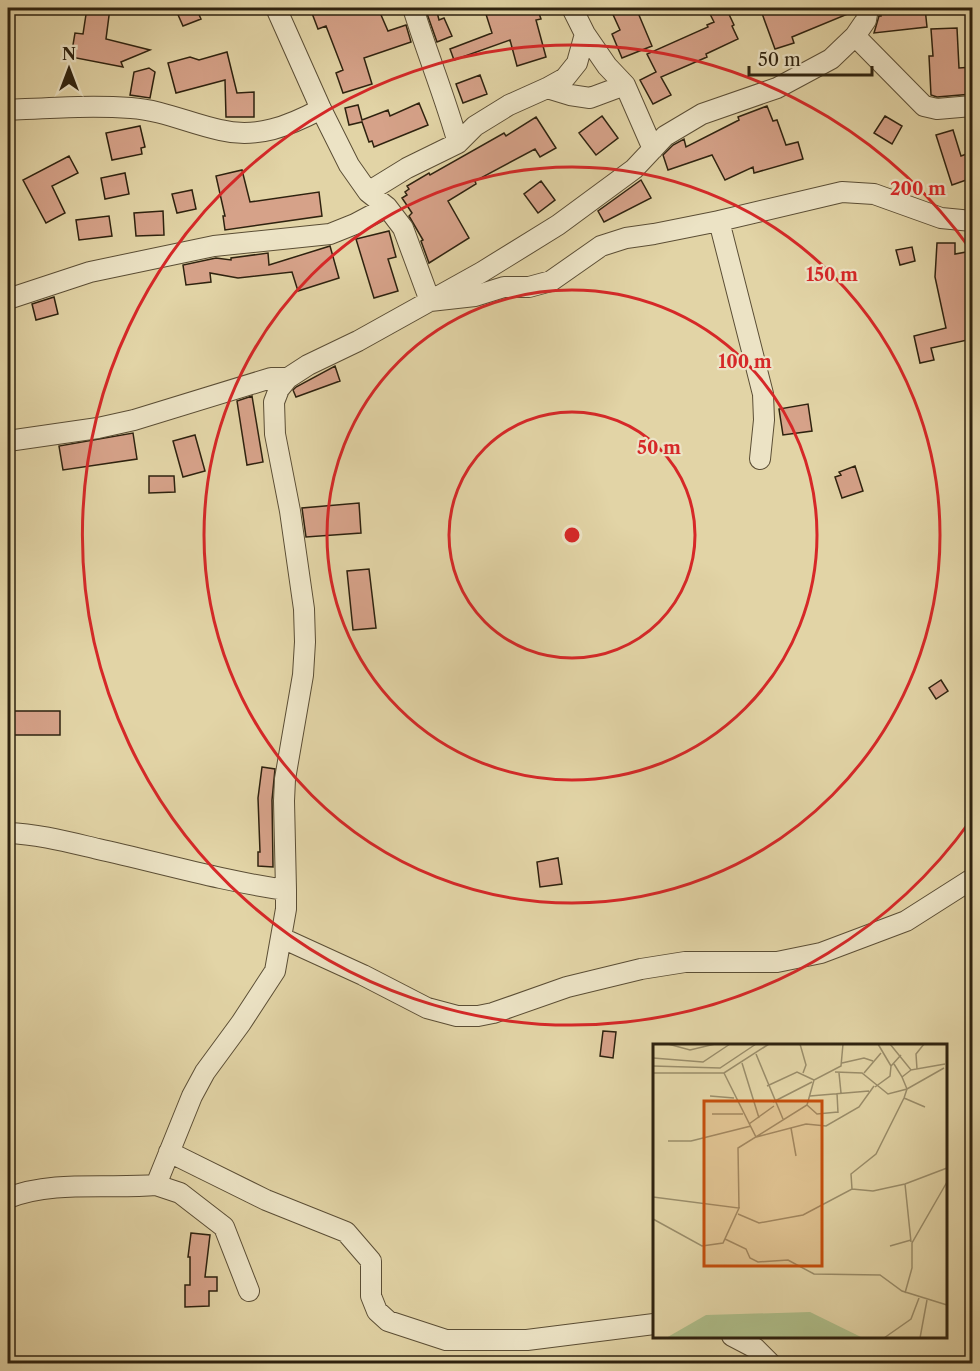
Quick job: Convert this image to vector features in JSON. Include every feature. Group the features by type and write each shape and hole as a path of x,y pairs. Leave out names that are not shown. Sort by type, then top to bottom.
{"street":[{"path":"276,8 349,165 368,192 387,207 403,228 430,301"},
{"path":"413,8 458,143"},
{"path":"573,8 585,34 625,85 653,149"},
{"path":"156,1185 192,1096 205,1072 275,971 282,938 286,909 285,779 303,675 305,642 304,609 292,521 275,434 274,402 279,389 288,378 308,365 358,341 482,272 558,225 634,169 665,136 702,114 777,88 831,59 855,36 866,20 868,8"},
{"path":"368,192 407,168 458,143 475,126 509,105 565,78 577,63 585,34"},
{"path":"855,36 924,106 937,109 972,106"},
{"path":"547,88 590,98 625,85"},
{"path":"8,110 133,108 241,133 283,128 321,109"},
{"path":"430,301 475,296 504,287 529,287 551,281 601,246 609,243 719,221 842,192 874,194 941,218 972,220"},
{"path":"8,299 90,272 214,246 330,234 387,207"},
{"path":"719,221 763,394 764,420 760,459"},
{"path":"8,441 116,424 271,378 288,378"},
{"path":"8,833 58,840 182,868 220,879 286,890"},
{"path":"282,938 363,975 427,1008 458,1016 478,1016 567,987 641,969 685,962 777,962 821,953 906,921 972,879"},
{"path":"169,1152 266,1200 346,1232 371,1261 370,1296 377,1311 388,1321 446,1340 527,1340 653,1324"},
{"path":"8,1198 51,1188 124,1188 156,1185 180,1194 224,1227 249,1291"},
{"path":"736,1338 755,1348 771,1364"}],"building":[{"path":"87,8 110,8 106,39 150,50 121,62 123,67 71,57 75,33 83,34"},
{"path":"175,8 196,8 201,19 183,26"},
{"path":"310,8 378,8 388,31 406,25 411,42 364,58 372,84 343,93 336,73 343,70 326,26 318,29"},
{"path":"425,8 436,8 439,20 444,18 452,36 437,42"},
{"path":"484,8 537,8 541,19 536,20 546,57 517,66 510,40 454,60 450,49 492,33"},
{"path":"610,8 636,8 652,46 622,58 612,34 620,30"},
{"path":"707,8 726,8 738,39 706,54 707,57 661,77 671,95 653,104 640,80 656,72 647,54 708,27 707,25 714,22"},
{"path":"760,8 856,8 855,11 792,37 794,43 775,49"},
{"path":"881,8 925,8 927,27 874,33 879,16 881,16"},
{"path":"957,28 959,68 972,67 972,94 937,97 931,95 929,56 933,56 931,29"},
{"path":"227,52 237,93 254,92 254,117 226,117 225,80 176,93 168,63 190,57 199,60"},
{"path":"149,68 155,72 150,98 130,95 134,72"},
{"path":"480,75 487,94 463,103 456,84"},
{"path":"419,103 428,125 374,147 372,141 369,142 362,122 349,125 345,108 358,105 362,120 388,110 390,116"},
{"path":"767,106 773,121 777,120 786,145 798,142 803,159 754,173 753,167 725,180 712,155 668,170 663,155 673,145 684,139 686,147 739,120 738,117"},
{"path":"602,116 618,138 596,155 579,133"},
{"path":"885,116 902,126 892,144 874,133"},
{"path":"536,117 556,148 540,157 535,149 475,181 476,184 448,201 469,238 429,263 421,241 423,240 409,216 412,213 402,198 407,195 405,192 409,189 407,186 504,133 506,136"},
{"path":"140,126 145,147 141,148 142,154 112,160 106,133"},
{"path":"953,130 961,156 972,152 972,178 952,185 936,135"},
{"path":"69,156 78,173 52,186 65,213 46,223 23,180"},
{"path":"242,170 250,202 319,192 322,216 225,230 223,216 225,216 216,176"},
{"path":"125,173 129,194 105,199 101,178"},
{"path":"641,180 651,198 604,222 598,211"},
{"path":"541,181 555,200 538,213 524,194"},
{"path":"192,190 196,209 177,213 172,194"},
{"path":"163,211 164,235 136,236 134,213"},
{"path":"109,216 112,236 79,240 76,220"},
{"path":"389,231 396,257 388,259 398,291 374,298 356,239"},
{"path":"937,243 955,243 955,254 972,251 972,339 931,348 934,360 920,363 914,336 946,328 935,277"},
{"path":"330,246 339,278 298,291 292,272 238,278 210,273 211,282 186,285 183,265 216,258 231,260 231,258 268,253 269,265"},
{"path":"912,247 915,261 900,265 896,250"},
{"path":"54,297 58,314 36,320 32,304"},
{"path":"335,366 340,381 296,397 293,390 296,387"},
{"path":"252,396 263,462 247,465 237,401"},
{"path":"808,404 812,431 783,435 779,409"},
{"path":"133,433 137,459 63,470 59,446"},
{"path":"195,435 205,471 183,477 173,441"},
{"path":"855,466 863,491 842,498 835,477 841,475 839,472"},
{"path":"149,476 174,476 175,492 149,493"},
{"path":"359,503 361,533 306,537 302,508"},
{"path":"369,569 376,628 353,630 347,571"},
{"path":"941,680 948,691 936,699 929,688"},
{"path":"8,711 60,711 60,735 8,735"},
{"path":"262,767 275,769 272,800 273,867 258,866 258,852 260,852 258,798"},
{"path":"558,858 562,884 540,887 537,862"},
{"path":"603,1031 616,1032 613,1058 600,1056"},
{"path":"191,1233 210,1235 205,1277 217,1277 217,1291 209,1291 209,1306 185,1307 185,1285 190,1285 190,1257 188,1257"}]}
